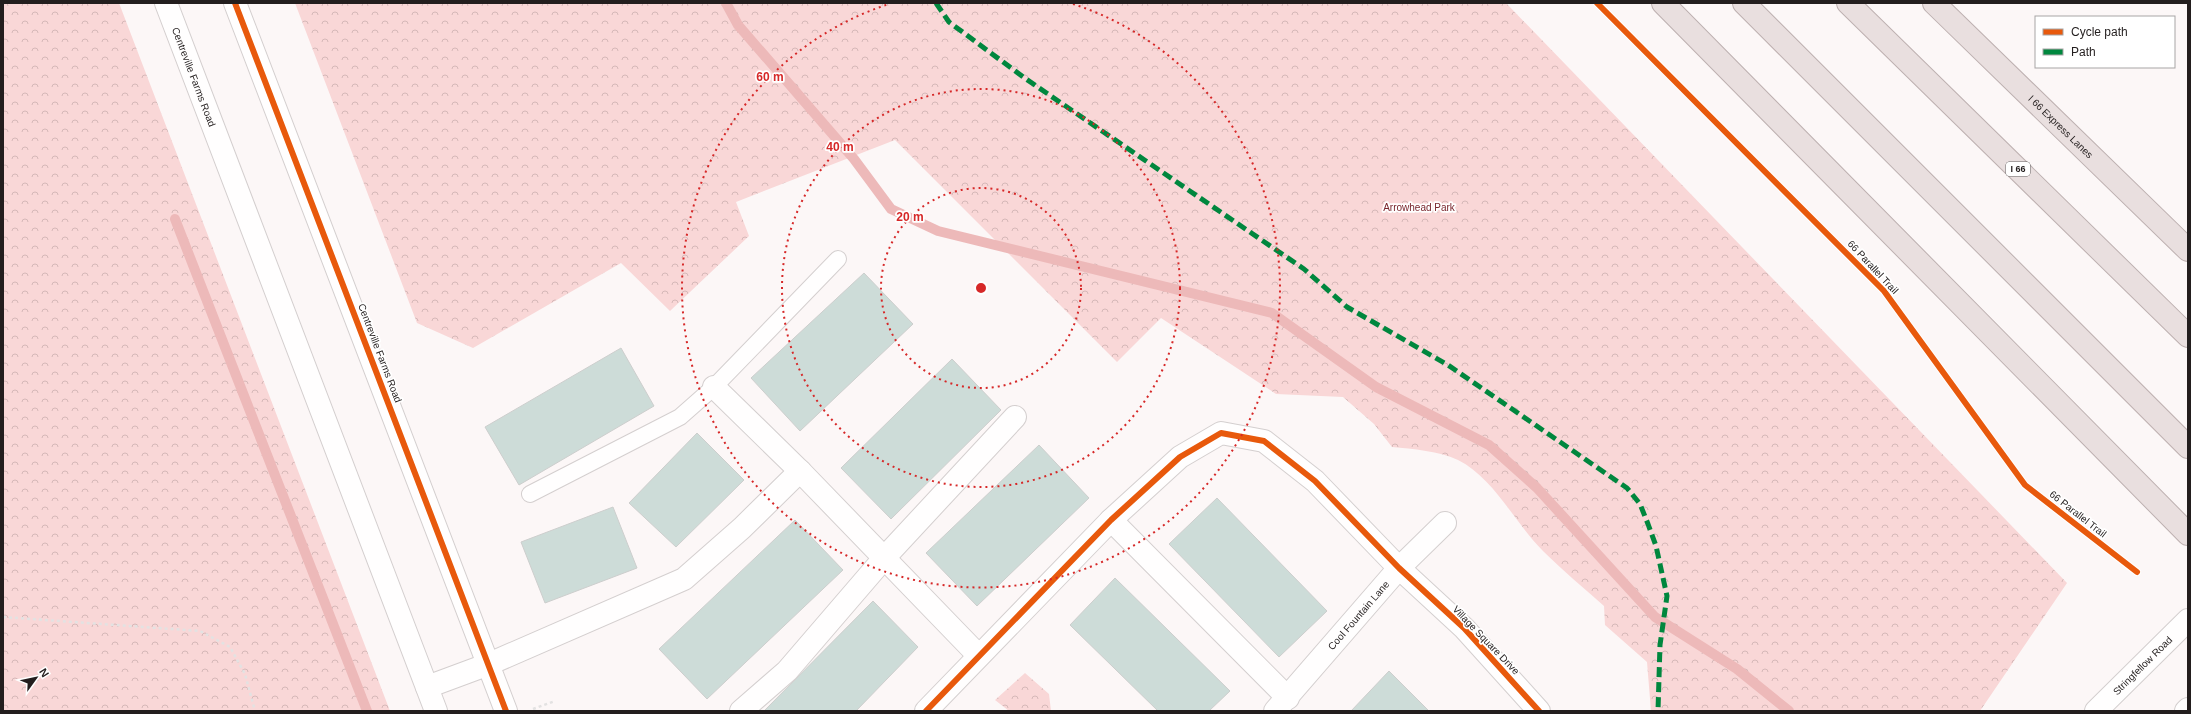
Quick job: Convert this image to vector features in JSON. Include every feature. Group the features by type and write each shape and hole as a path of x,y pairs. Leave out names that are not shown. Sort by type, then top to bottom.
{"highway":[{"path":"1663,3 2188,534"},
{"path":"1744,3 2188,446"},
{"name":"I 66","path":"1848,3 2188,336"},
{"name":"I 66 Express Lanes","path":"1934,3 2188,250"}],"street":[{"name":"Centreville Farms Road","path":"166,3 436,711"},
{"name":"Centreville Farms Road","path":"235,3 506,711"},
{"path":"714,387 800,470 978,655"},
{"path":"741,711 787,671 885,557 1015,417"},
{"name":"Village Square Drive","path":"926,711 978,655 1111,520 1180,457 1220,433 1264,441 1315,481 1399,568 1464,628 1539,711"},
{"path":"427,687 489,664 684,579 742,528 800,470"},
{"path":"1111,520 1282,704"},
{"name":"Cool Fountain Lane","path":"1282,704 1399,568 1445,524"},
{"name":"Stringfellow Road","path":"2096,711 2188,620"}],"lane":[{"path":"530,494 680,417 714,387 838,259"}],"path":[{"path":"3,617 200,631 230,647 245,674 255,711"},
{"path":"529,711 555,701"}],"green space":[{"path":"3,3 119,3 390,711 3,711"},
{"name":"Arrowhead Park","path":"295,3 1506,3 2067,583 1980,711 1651,711 1647,662 1605,625 1604,606 1565,572 1532,540 1493,489 1471,468 1458,460 1443,454 1392,447 1374,424 1343,397 1276,394 1161,318 1117,362 895,140 736,202 749,236 670,311 621,263 473,348 417,323"},
{"path":"1025,673 1049,694 1051,711 1009,711 995,700"}],"building":[{"path":"864,273 913,324 800,431 751,378"},
{"path":"621,348 654,406 519,485 485,427"},
{"path":"952,359 1001,410 891,519 841,468"},
{"path":"697,433 744,480 676,547 629,503"},
{"path":"1039,445 1089,498 977,606 926,553"},
{"path":"1217,498 1327,611 1279,657 1169,544"},
{"path":"613,507 637,568 545,603 521,542"},
{"path":"795,520 843,570 707,699 659,649"},
{"path":"1115,578 1230,691 1209,711 1158,711 1070,625"},
{"path":"873,601 918,647 856,711 764,711"},
{"path":"1389,671 1429,711 1351,711"}],"waterway":[{"path":"726,3 738,25 854,159 891,209 938,231 1272,313 1376,387 1489,445 1537,488 1655,617 1737,669 1789,711"},
{"path":"175,219 367,711"}],"marked path":[{"path":"936,3 949,22 1026,79 1304,269 1347,307 1448,365 1627,488 1640,504 1648,524 1656,546 1667,596 1660,645 1658,711"}],"cycle path":[{"path":"235,3 506,711"},
{"name":"66 Parallel Trail","path":"1597,3 1884,291 2025,485 2137,572"},
{"path":"926,711 1111,520 1180,457 1221,433 1264,441 1315,481 1399,568 1464,628 1539,711"}]}
